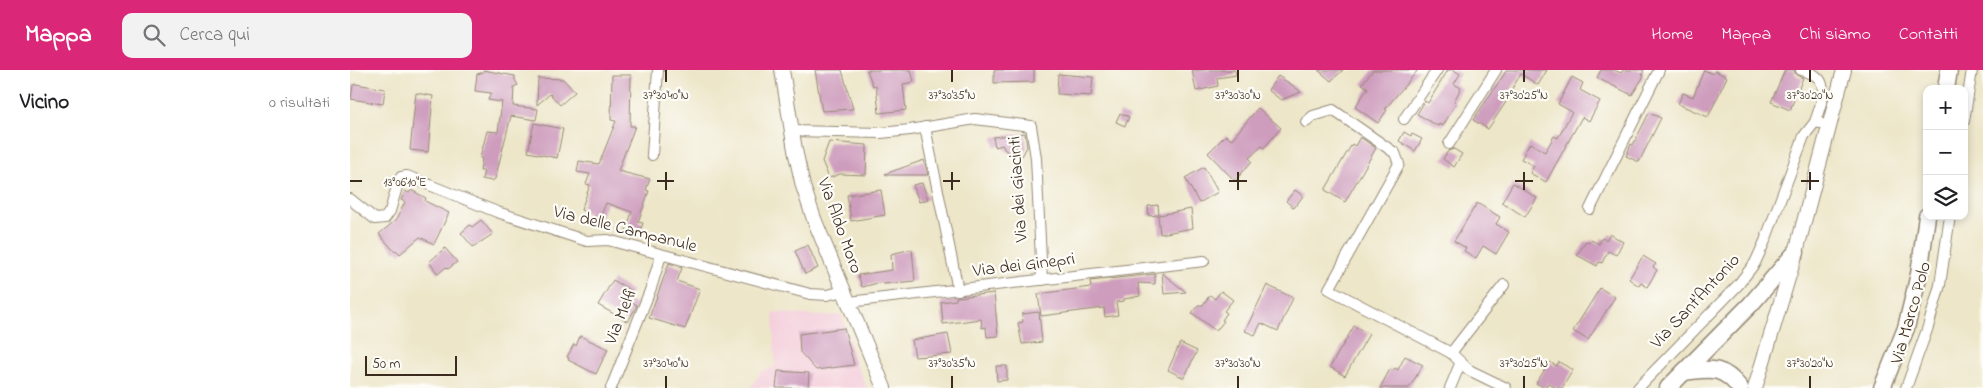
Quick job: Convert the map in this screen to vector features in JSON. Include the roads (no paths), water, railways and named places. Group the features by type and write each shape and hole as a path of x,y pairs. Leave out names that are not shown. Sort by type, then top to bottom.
{"main road":[{"path":"1947,85 1949,70"},
{"path":"1873,388 1899,326 1914,276 1926,220"},
{"path":"1882,388 1906,328 1919,274 1926,220"},
{"path":"1668,388 1751,304 1796,252"},
{"path":"1684,372 1713,369 1725,372 1740,388"}],"street":[{"path":"652,154 658,70"},
{"name":"Via Aldo Moro","path":"782,70 803,186 814,219 884,388"},
{"path":"1404,120 1437,70"},
{"path":"1448,144 1496,70"},
{"path":"1590,209 1659,70"},
{"name":"Via Sant'Antonio","path":"1638,388 1738,285 1755,263 1804,136 1822,124 1823,91 1821,81 1816,76 1801,70"},
{"path":"1755,388 1796,252 1822,124 1844,70"},
{"path":"1968,96 1972,70"},
{"path":"1306,122 1313,116 1333,110 1395,153 1399,164 1329,289 1451,353 1460,364 1469,370 1506,388"},
{"name":"Via dei Giacinti","path":"792,131 881,133 975,119 1031,126 1036,158 1042,280"},
{"path":"925,127 958,290"},
{"name":"Via delle Campanule","path":"350,199 375,219 385,218 390,211 401,176 407,176 497,212 587,241 608,240 810,294 846,297"},
{"name":"Via Marco Polo","path":"1906,388 1928,327 1940,285 1949,220"},
{"name":"Via Melfi","path":"611,388 651,288 662,255"},
{"name":"Via dei Ginepri","path":"846,297 958,290 1204,261"},
{"path":"1451,353 1504,284"},
{"path":"1450,388 1460,364"}]}
